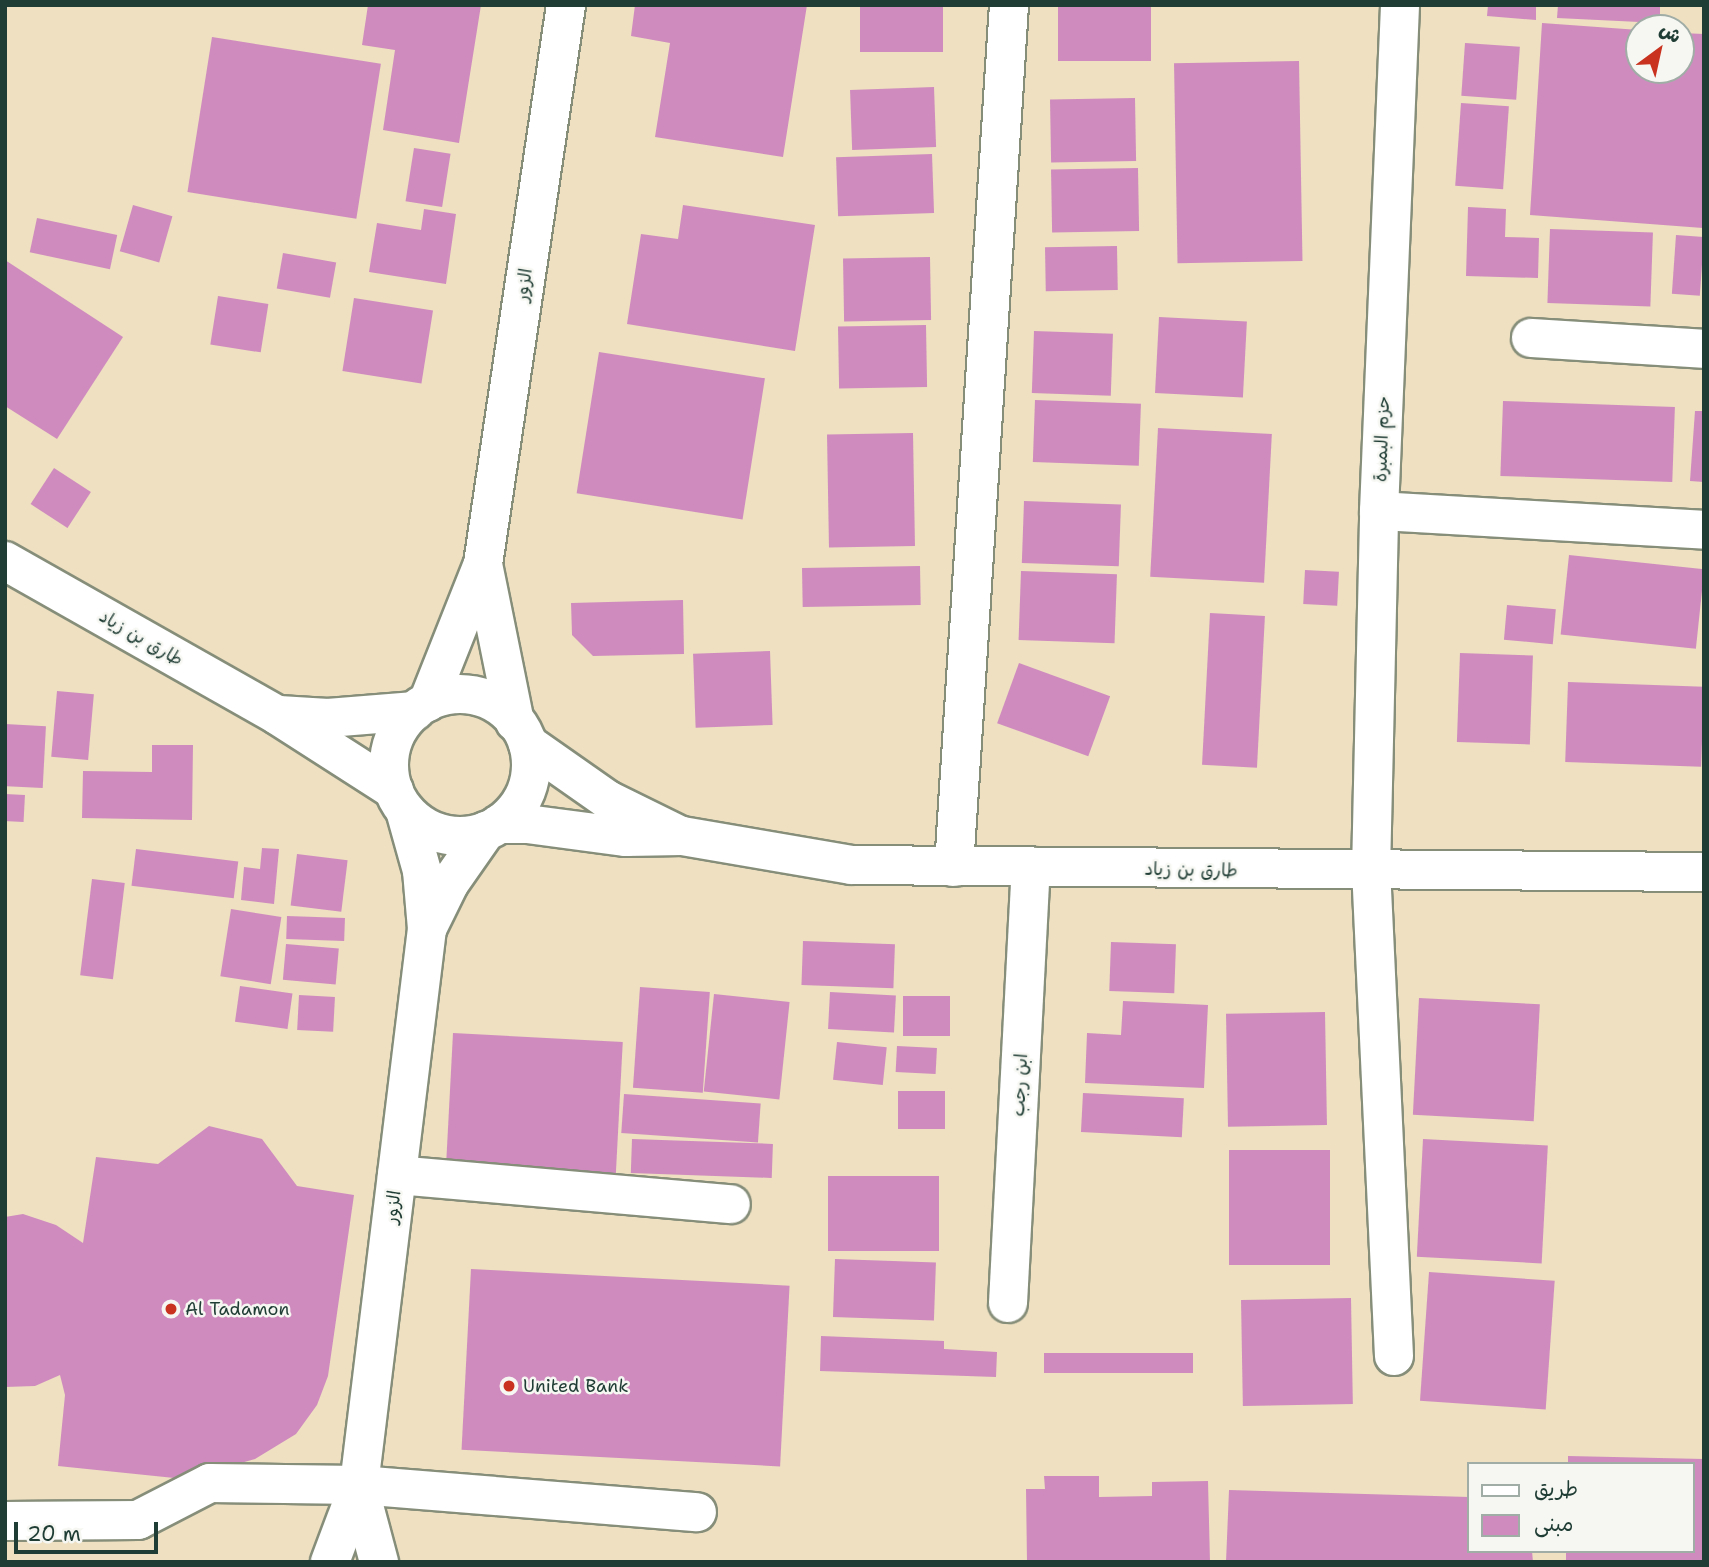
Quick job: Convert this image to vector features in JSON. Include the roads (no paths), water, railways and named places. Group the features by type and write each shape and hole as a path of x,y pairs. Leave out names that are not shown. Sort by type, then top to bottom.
{"street":[{"name":"الزور","path":"421,707 483,565 566,5"},
{"path":"954,867 1009,5"},
{"name":"حزم البمبرة","path":"1394,1356 1371,872 1379,511 1401,5"},
{"path":"1531,338 1704,349"},
{"path":"1379,511 1704,530"},
{"name":"طارق بن زياد","path":"5,561 276,715 400,800"},
{"name":"الزور","path":"483,565 522,733"},
{"path":"451,695 475,696 498,705 522,733 530,771 525,796 492,828 443,834 400,800 390,753 399,730 421,707 451,695"},
{"name":"طارق بن زياد","path":"276,715 328,718 421,707"},
{"name":"طارق بن زياد","path":"522,733 608,800 682,836"},
{"name":"الزور","path":"330,1562 359,1485 427,929 422,871 400,800"},
{"name":"طارق بن زياد","path":"492,828 527,824 626,837 682,836 851,865 1371,872 1704,872"},
{"name":"الزور","path":"427,929 449,884 492,828"},
{"name":"ابن رجب","path":"1008,1303 1031,867"},
{"path":"397,1175 731,1204"},
{"path":"5,1521 138,1520 210,1483 359,1485 697,1512"},
{"name":"الزور","path":"359,1485 380,1562"}],"place":[{"name":"Al Tadamon","path":"171,1309"},
{"name":"United Bank","path":"509,1386"}]}
